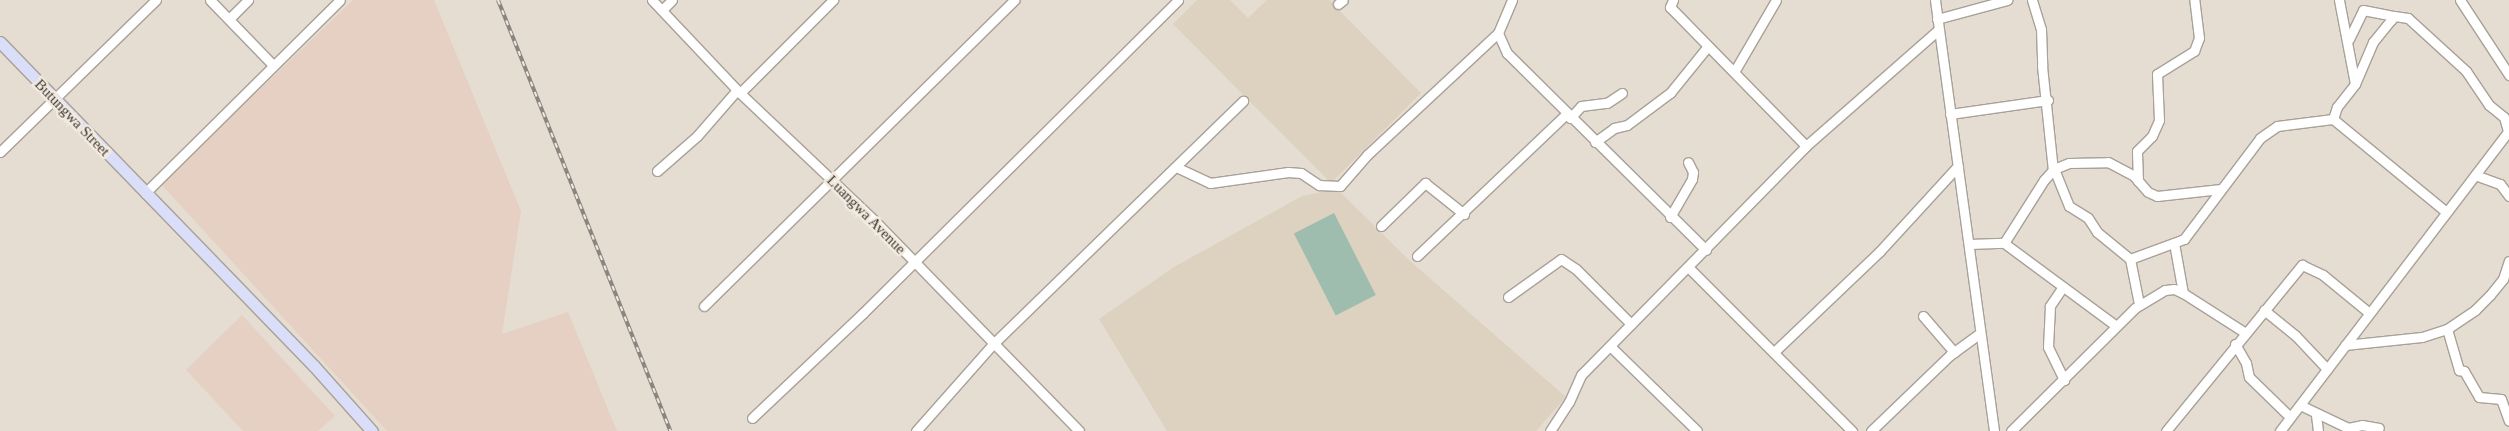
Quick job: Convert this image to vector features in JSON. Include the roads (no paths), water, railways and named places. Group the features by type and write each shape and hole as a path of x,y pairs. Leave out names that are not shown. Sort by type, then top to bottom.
{"main road":[{"name":"Butungwa Street","path":"0,42 54,100 314,366 372,431"}],"street":[{"path":"0,152 156,0"},
{"path":"210,0 273,65"},
{"path":"229,19 248,0"},
{"path":"145,193 340,0"},
{"name":"Luangwa Avenue","path":"652,0 739,91 832,180 1079,431"},
{"path":"662,10 672,0"},
{"path":"657,171 697,136 739,91 833,0"},
{"path":"704,306 1014,0"},
{"path":"1176,167 1210,183 1288,172 1301,173 1320,185 1340,186 1366,155 1498,34 1512,0"},
{"path":"1734,72 1776,0"},
{"path":"1935,0 1969,244 1978,335 1994,431"},
{"path":"1937,19 2007,0"},
{"path":"2032,0 2041,29 2042,66 2048,100 2054,170 2069,206 2088,218 2097,232 2130,259 2139,304"},
{"path":"2138,182 2137,150 2152,136 2159,120 2157,74 2194,51 2199,38 2194,0"},
{"path":"2339,0 2349,39 2349,61 2355,84"},
{"path":"2460,0 2509,75"},
{"path":"752,418 913,262 1172,2"},
{"path":"1669,2 1708,46 1806,146"},
{"path":"2280,431 2328,369 2368,312 2509,130 2504,117 2489,105 2466,70 2414,20 2363,10 2349,39"},
{"path":"2333,119 2337,107 2355,84 2373,42 2394,16"},
{"path":"1550,431 1570,402 1581,375 1690,268 1806,146 1938,30"},
{"path":"1498,34 1507,53 1670,217 1706,250"},
{"path":"1595,142 1614,128 1627,125 1670,93 1708,46"},
{"path":"1417,256 1568,116 1581,106 1607,103 1622,93"},
{"path":"1950,114 2048,100"},
{"path":"916,431 993,344 1243,101"},
{"path":"2130,259 2184,239 2269,130 2277,126 2333,119 2445,211"},
{"path":"2004,243 2044,180 2054,170 2080,161 2108,162 2138,182 2148,192 2166,197 2222,189"},
{"path":"1670,217 1692,179 1693,172 1688,162"},
{"path":"1774,352 1880,251 1958,166"},
{"path":"2475,175 2505,184 2509,196"},
{"path":"1381,226 1425,183 1464,214"},
{"path":"1969,244 2004,243 2062,288 2116,326"},
{"path":"2174,243 2183,293"},
{"path":"1508,297 1561,259 1576,269 1631,324"},
{"path":"2345,345 2422,337 2447,329 2476,310 2506,281 2509,261"},
{"path":"2166,431 2244,332 2302,265 2323,275 2368,312"},
{"path":"1690,268 1852,431"},
{"path":"2062,288 2050,306 2048,346 2064,380"},
{"path":"2011,431 2139,304 2165,290 2174,289 2183,293 2244,332"},
{"path":"2264,310 2295,335 2328,369"},
{"path":"1923,316 1954,352"},
{"path":"2447,329 2453,355 2477,395 2499,398 2505,405 2509,421"},
{"path":"1871,431 1954,352 1978,335"},
{"path":"2235,344 2246,363 2249,376 2290,417"},
{"path":"1611,347 1697,431"},
{"path":"2300,405 2316,415 2348,428 2362,425 2379,428"},
{"path":"2316,415 2318,431"}],"railway":[{"path":"498,0 670,431"}]}
